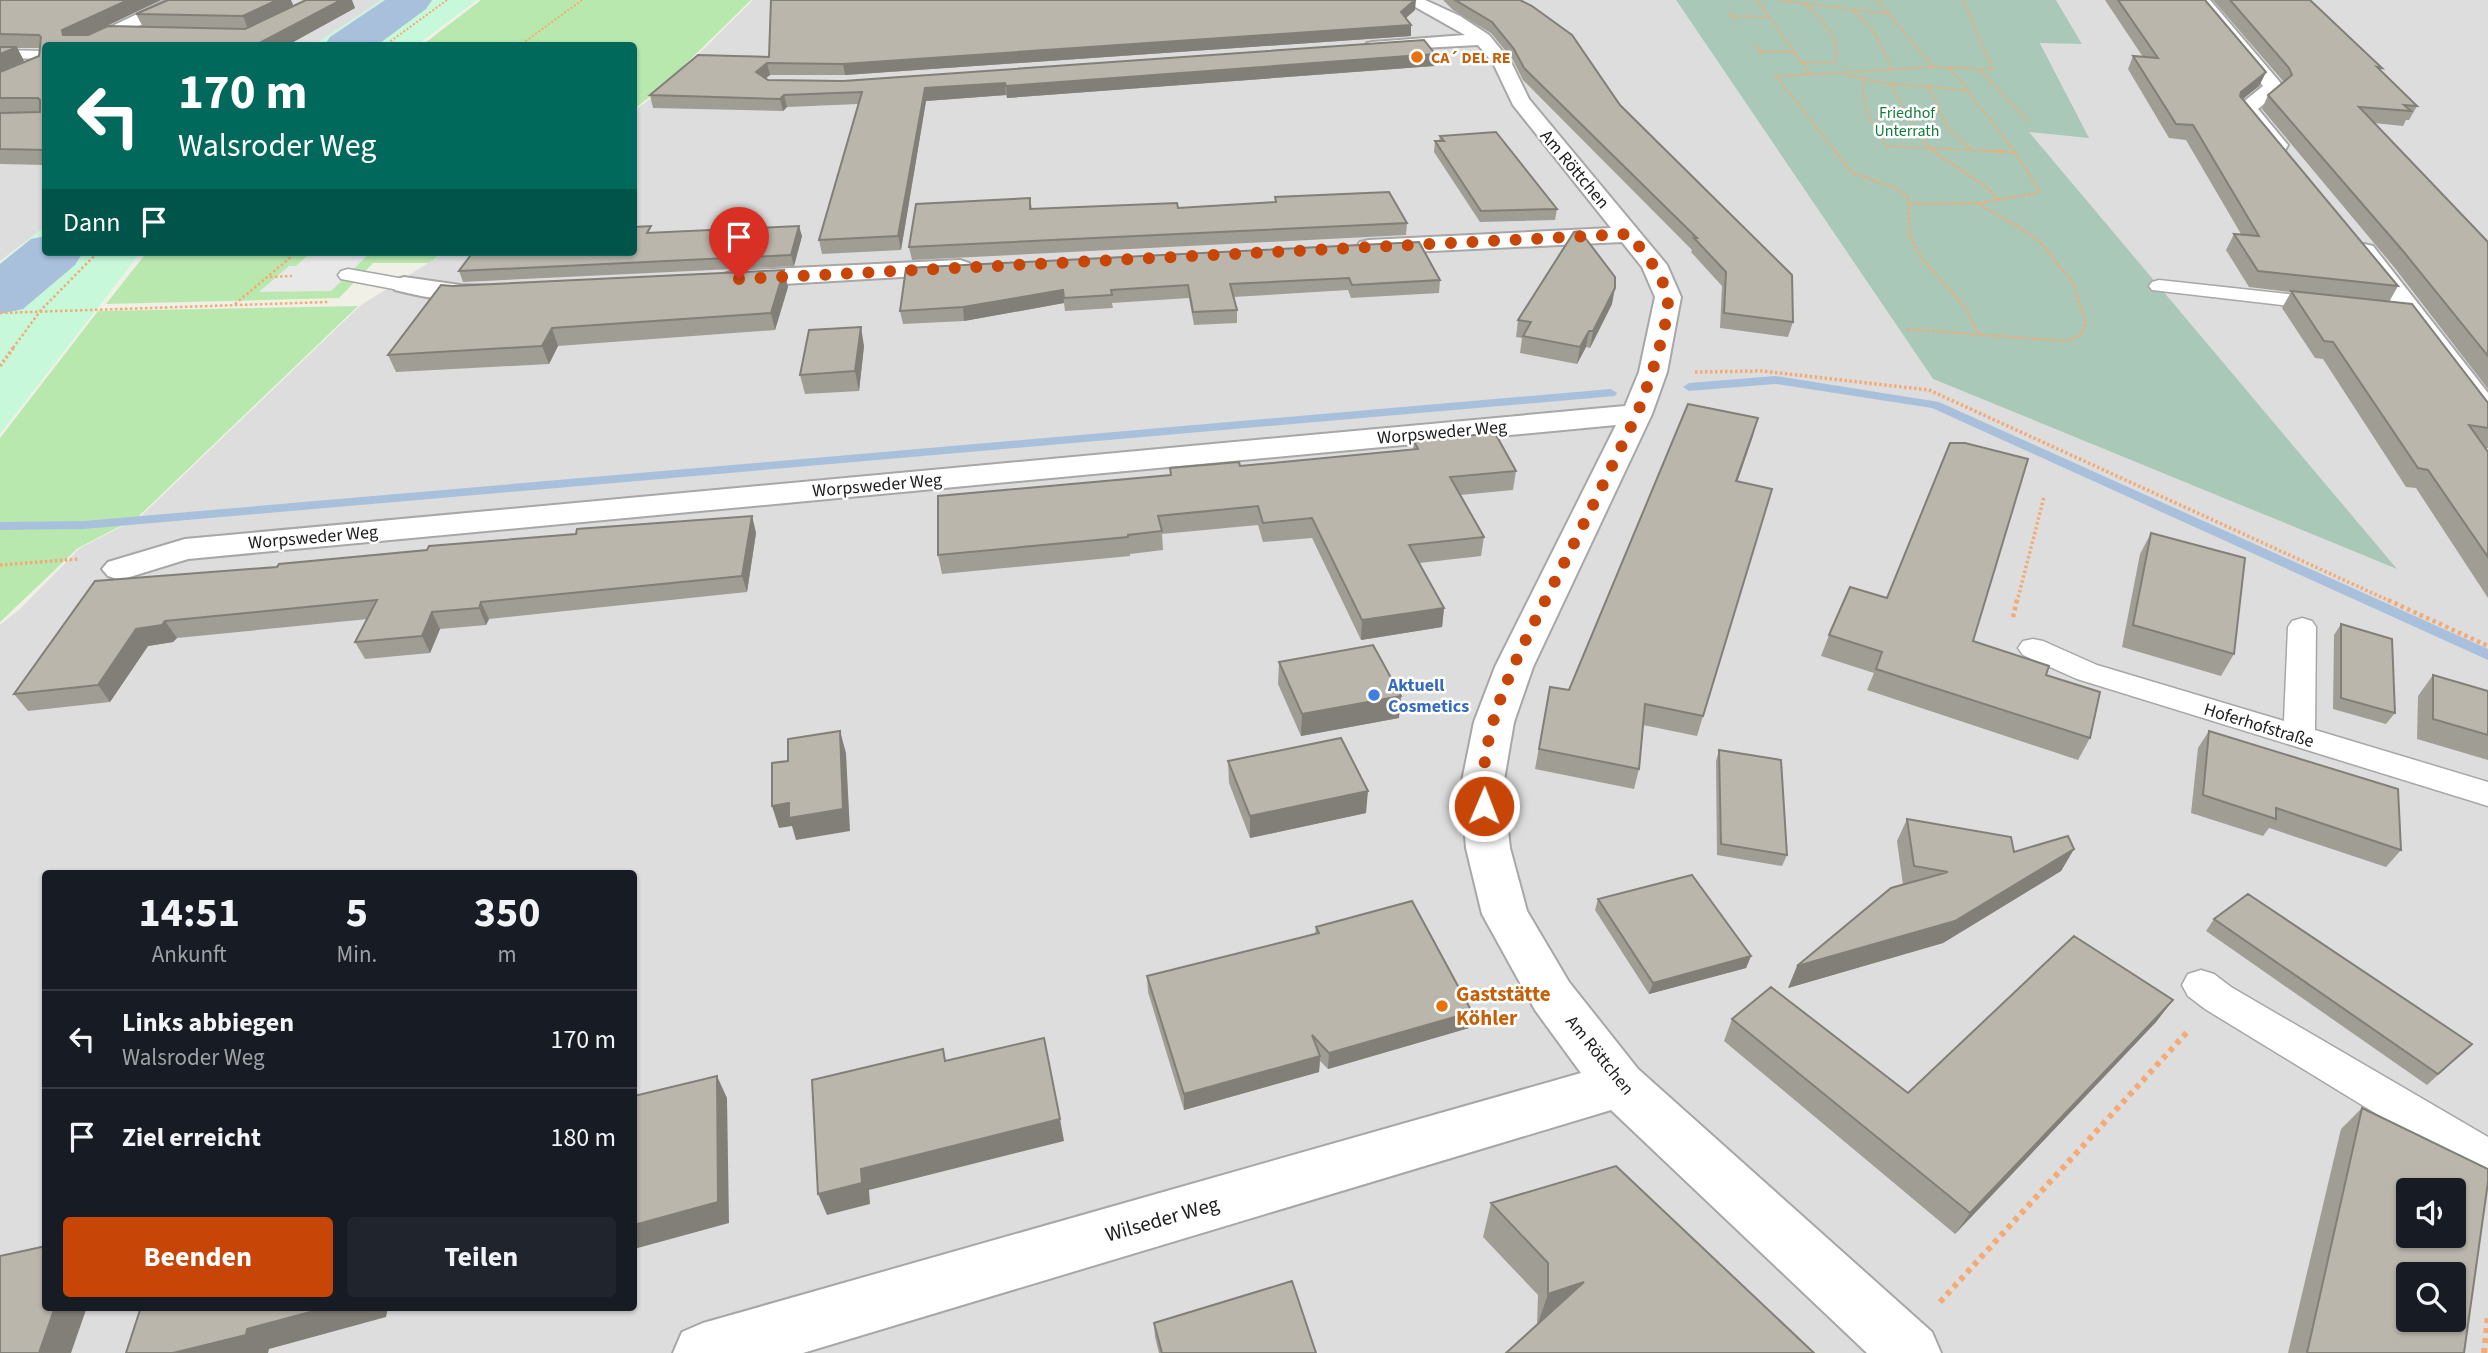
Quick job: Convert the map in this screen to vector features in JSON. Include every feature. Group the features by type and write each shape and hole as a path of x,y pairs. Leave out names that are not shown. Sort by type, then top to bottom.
{"street":[{"path":"88,42 181,0"},
{"name":"Am Röttchen","path":"1411,0 1454,20 1483,40 1500,60 1520,102 1654,265 1668,297 1653,372 1637,414 1514,667 1494,722 1482,786 1488,848 1505,914 1552,996 1620,1085 1907,1348"},
{"path":"2202,0 2274,87 2246,108 2289,160"},
{"path":"1358,48 1483,40"},
{"path":"11,76 42,62"},
{"path":"2348,233 2488,414"},
{"path":"1351,248 1629,234"},
{"path":"711,281 989,267"},
{"path":"404,285 460,293 516,290"},
{"name":"Worpsweder Weg","path":"120,569 186,549 1637,414"},
{"name":"Wilseder Weg","path":"703,1353 787,1341 1620,1085"}],"lane":[{"path":"107,33 146,34"},
{"path":"0,54 42,55"},
{"path":"348,275 404,285"},
{"path":"2159,286 2346,306"},
{"path":"2386,311 2412,314"},
{"path":"2299,738 2302,627"},
{"name":"Hoferhofstraße","path":"2033,648 2087,672 2488,794"},
{"path":"2210,992 2488,1159"}],"path":[{"path":"389,42 447,0"},
{"path":"524,42 582,0"},
{"path":"1757,0 1811,75"},
{"path":"1778,0 1890,14"},
{"path":"1877,0 1934,68"},
{"path":"1963,0 1993,69 1934,68 1776,76 1852,173 1894,187 1908,196 1910,237 1922,259 1965,307 1979,334"},
{"path":"1803,63 1836,62 1838,55 1837,44 1831,33 1805,3"},
{"path":"1852,9 1875,33 1893,71"},
{"path":"1729,12 1735,20"},
{"path":"1732,16 1769,17"},
{"path":"1756,46 1763,56"},
{"path":"1759,51 1795,52"},
{"path":"1910,204 1978,203 2027,197 2039,190 2012,152 2010,145 1950,68"},
{"path":"1979,69 2029,122"},
{"path":"1838,74 1891,84 1967,90"},
{"path":"1865,79 1862,96 1872,122 1887,146 2012,152"},
{"path":"1891,84 1910,122 1928,147 1965,174 1990,188 1999,200"},
{"path":"1927,85 1948,128 1972,150"},
{"path":"1907,329 2064,341 2080,336 2086,324 2073,283 2054,258 2020,228 1978,203"},
{"path":"0,366 41,310 94,256"},
{"path":"234,305 293,256"},
{"path":"269,277 292,276"},
{"path":"0,313 332,302 404,285"},
{"path":"1653,372 1762,371 1929,390 2488,646"},
{"path":"2033,648 2011,625 2044,498"},
{"path":"0,565 79,559 120,569"},
{"path":"1907,1348 2210,992"},
{"path":"2484,1353 2488,1315"}],"shaded area":[{"path":"0,0 382,0 319,42 42,42 42,229 0,261"},
{"path":"753,0 1676,0 1933,379 2395,568 2028,131 2088,137 2040,42 2082,44 2056,0 2488,0 2488,1353 0,1353 0,625 20,609 80,548 140,517 361,305 440,256 637,256 637,109 662,90"},
{"path":"307,256 367,256 331,291 259,292 289,266 296,266"}],"green space":[{"path":"382,0 477,0 421,42 319,42"},
{"path":"481,0 751,0 659,90 637,107 637,42 426,42"},
{"name":"Friedhof Unterrath","path":"1676,0 2056,0 2082,44 2040,43 2089,138 2029,132 2397,569 1933,379"},
{"path":"42,229 42,256 138,256 0,434 0,263"},
{"path":"144,256 438,256 429,263 373,263 339,298 106,304"},
{"path":"358,306 138,517 78,548 0,622 0,438 98,311"}],"building":[{"path":"0,0 128,0 62,30 63,35 88,35 108,26 245,29 306,0 341,0 262,42 42,42 42,150 0,149 0,113 40,112 40,100 0,98 0,72 39,56 41,37 0,34"},
{"path":"168,0 277,0 243,16 136,14"},
{"path":"771,0 1415,0 1401,12 1411,25 843,64 767,63 756,72 768,80 843,81 1424,40 1435,54 1006,86 1005,83 925,88 898,236 819,240 862,92 784,95 780,99 650,95 698,55 769,57"},
{"path":"1455,0 1520,0 1572,35 1620,105 1792,275 1793,322 1724,313 1726,272 1694,238 1697,238 1524,68 1514,49 1492,22"},
{"path":"2118,0 2205,0 2266,72 2241,92 2240,96 2398,286 2258,271 2234,234 2259,236 2193,125 2176,124 2133,56 2158,58"},
{"path":"2230,0 2310,0 2382,68 2377,67 2417,106 2404,105 2411,111 2359,107 2488,242 2488,356 2403,251 2268,95 2292,75 2289,68"},
{"path":"0,47 17,47 0,54"},
{"path":"1496,132 1557,209 1481,211 1435,141 1444,141 1440,136"},
{"path":"1389,192 1407,223 909,247 916,204 1030,198 1030,209 1177,203 1178,208 1276,202 1275,197"},
{"path":"651,226 647,233 799,226 791,255 459,271 470,256 637,256 637,227"},
{"path":"1580,231 1615,277 1615,288 1593,331 1589,331 1580,347 1523,336 1531,322 1518,320 1574,232"},
{"path":"1419,242 1440,280 1352,285 1349,278 1230,284 1237,310 1193,312 1188,285 1111,290 1112,295 1064,298 1063,290 963,307 900,311 906,268"},
{"path":"784,270 771,313 552,328 542,346 388,355 441,285"},
{"path":"2291,291 2412,304 2488,403 2488,428 2469,425 2488,452 2488,557 2428,470 2418,468 2333,342 2324,341"},
{"path":"861,327 855,371 800,375 809,330"},
{"path":"1688,404 1758,418 1736,481 1772,489 1703,716 1645,704 1639,769 1539,749 1550,687 1569,690"},
{"path":"1495,433 1516,471 1450,477 1484,537 1409,545 1444,608 1362,620 1312,518 1263,523 1258,506 1158,516 1162,531 1128,537 938,555 938,496 1171,475 1170,468 1239,462 1240,466 1418,449 1414,441"},
{"path":"1950,443 1965,443 2028,459 1973,641 2049,666 2046,675 2100,692 2090,738 1876,669 1882,652 1829,635 1850,587 1887,598"},
{"path":"752,516 742,576 481,602 479,608 432,612 422,636 355,642 377,600 165,621 162,625 136,629 98,685 14,694 95,581 277,567 279,564 427,550 429,546 576,534 577,529"},
{"path":"2151,533 2245,558 2234,654 2133,625"},
{"path":"2341,624 2392,639 2395,713 2341,698"},
{"path":"1373,645 1401,696 1302,714 1279,662"},
{"path":"2433,675 2488,691 2488,735 2433,719"},
{"path":"840,731 843,809 789,818 789,803 772,806 772,763 788,761 788,739"},
{"path":"2209,731 2398,789 2401,850 2276,808 2276,819 2203,795"},
{"path":"1341,738 1368,791 1250,816 1228,761"},
{"path":"1719,750 1781,760 1787,855 1721,844"},
{"path":"1907,819 2011,837 2014,852 2068,836 2074,849 1955,921 1797,966 1891,888 1948,872 1914,866"},
{"path":"1692,875 1751,956 1653,983 1598,899"},
{"path":"2248,894 2472,1044 2438,1074 2214,919"},
{"path":"1412,901 1472,1012 1329,1053 1312,1035 1320,1056 1184,1094 1147,976 1319,933 1316,927"},
{"path":"2074,936 2173,1000 1970,1213 1732,1019 1771,987 1908,1093"},
{"path":"1044,1038 1060,1119 861,1169 862,1183 818,1194 812,1080 943,1049 945,1061"},
{"path":"717,1076 718,1202 637,1224 637,1095"},
{"path":"2362,1108 2488,1169 2464,1353 2307,1353"},
{"path":"1616,1166 1814,1353 1506,1353 1584,1282 1548,1294 1548,1263 1491,1203"},
{"path":"42,1247 42,1311 54,1311 39,1353 0,1353 0,1256"},
{"path":"1292,1281 1316,1353 1162,1353 1154,1323"},
{"path":"140,1311 314,1311 247,1329 246,1335 173,1353 126,1353"}],"waterway":[{"path":"352,42 412,0"},
{"path":"0,295 48,256"},
{"path":"1689,387 1776,380 1935,405 2488,655"},
{"path":"0,526 84,525 1611,393"}],"place":[{"name":"CA´ DEL RE","path":"1417,57"},
{"name":"Aktuell Cosmetics","path":"1374,695"},
{"name":"Gaststätte Köhler","path":"1442,1006"}],"route":[{"path":"739,279 1629,234 1654,265 1668,297 1653,372 1637,414 1514,667 1494,722 1482,786 1484,806"}]}
